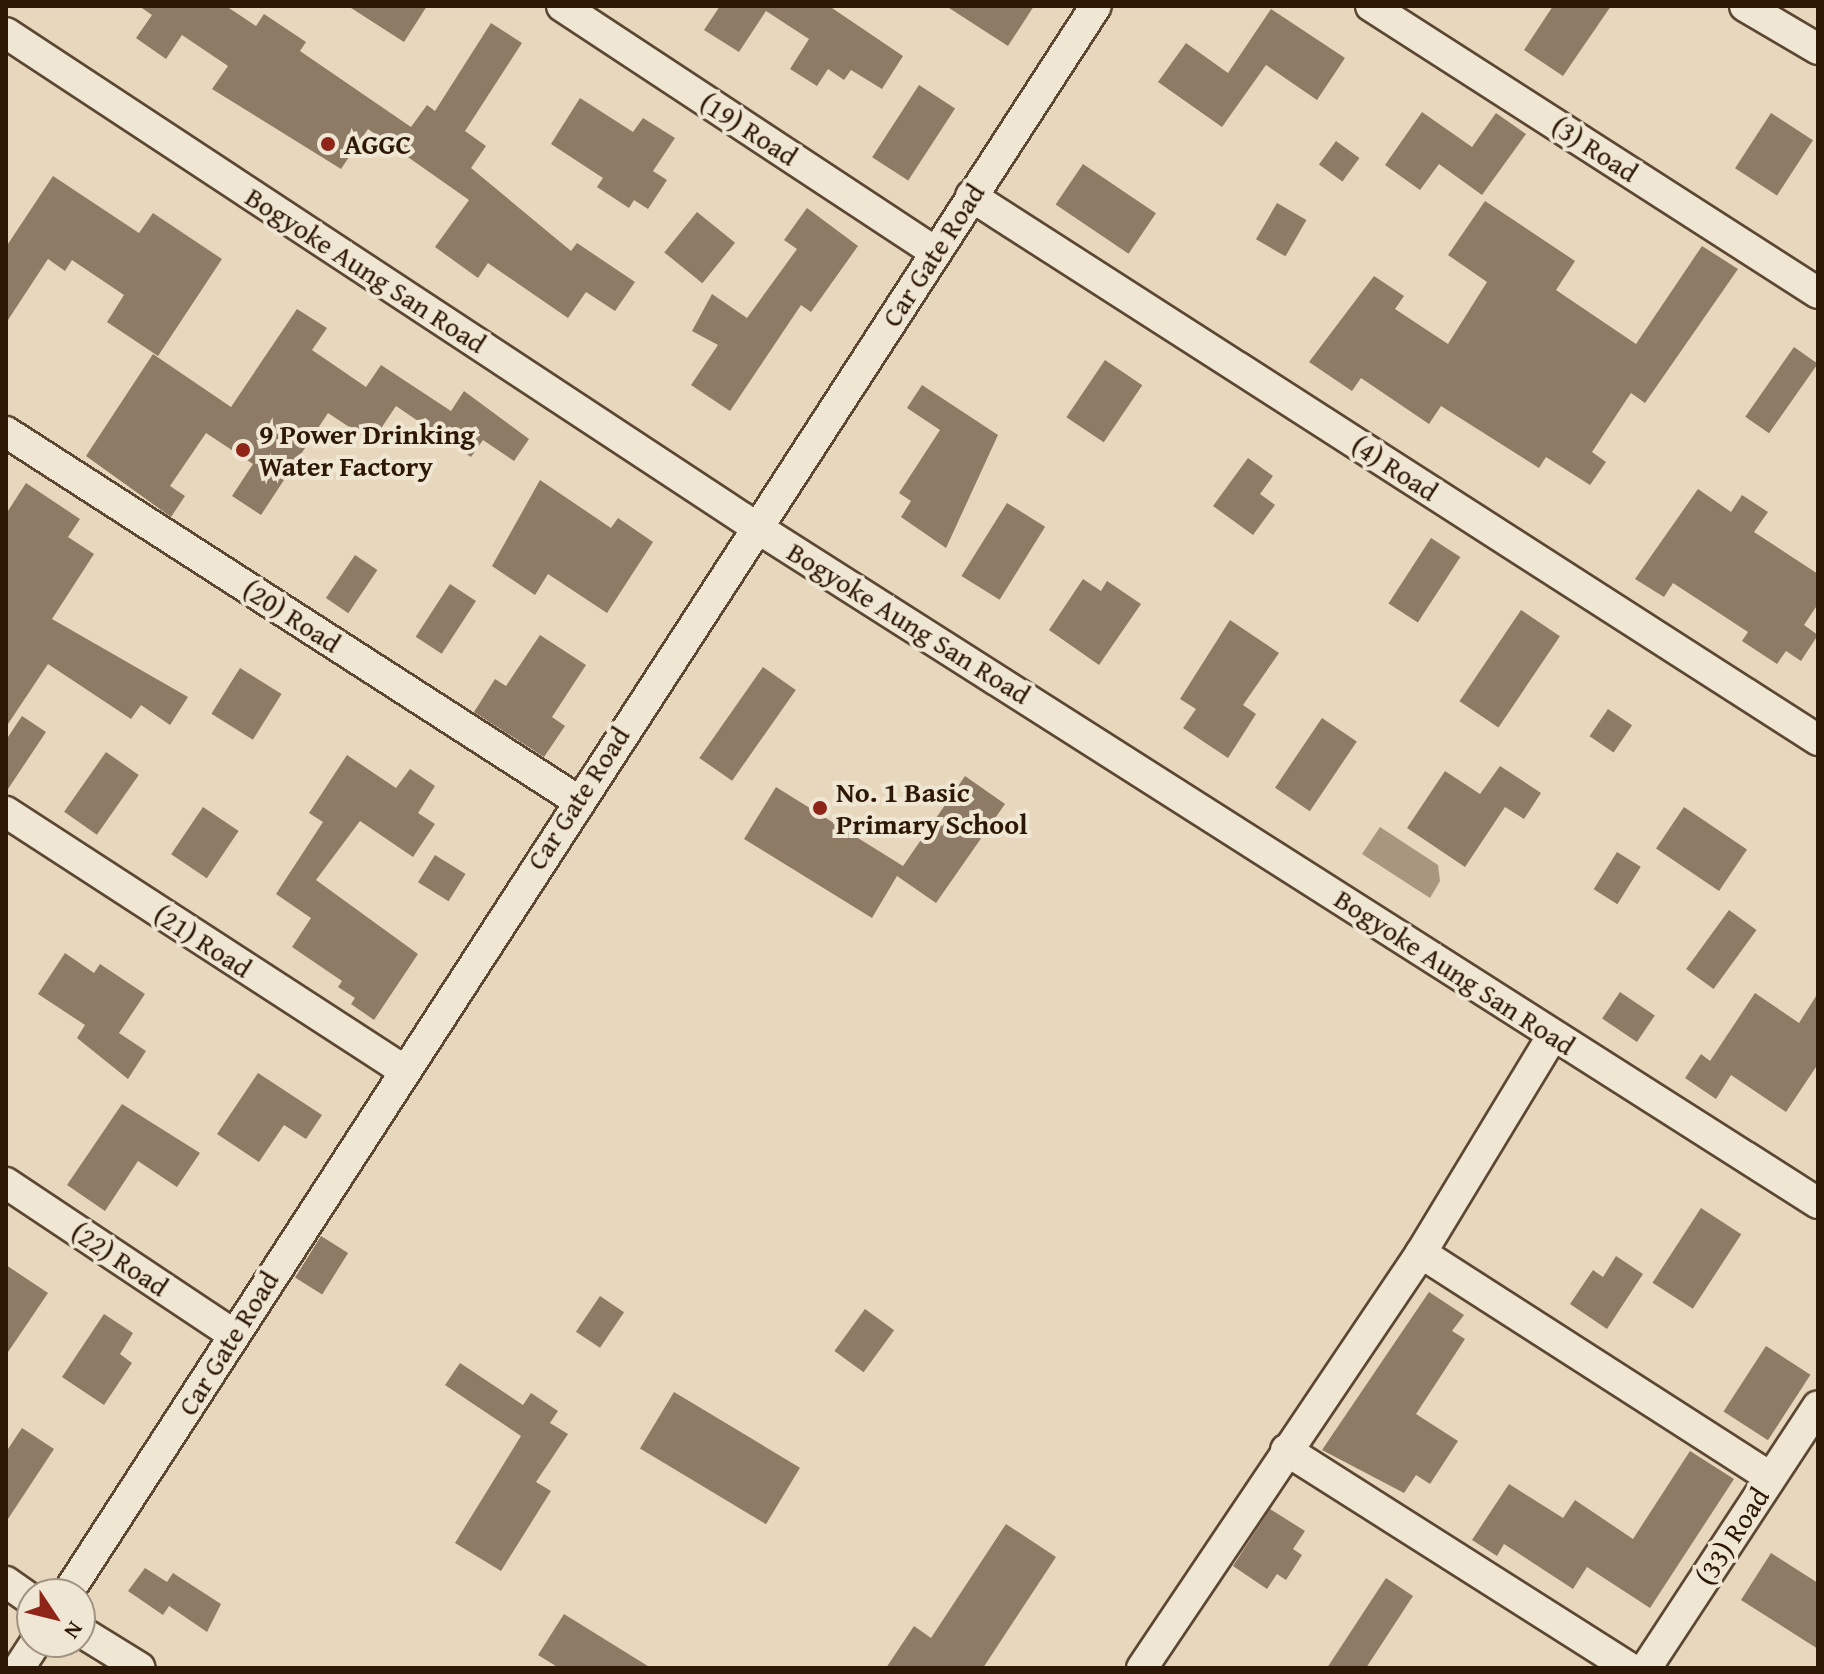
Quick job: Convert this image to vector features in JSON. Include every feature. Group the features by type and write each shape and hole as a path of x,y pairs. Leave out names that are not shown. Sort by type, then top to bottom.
{"street":[{"name":"(19) Road","path":"562,6 935,252"},
{"name":"Car Gate Road","path":"77,1578 401,1069 1096,6"},
{"name":"(3) Road","path":"1371,6 1818,293"},
{"path":"1745,6 1818,49"},
{"name":"Bogyoke Aung San Road","path":"6,33 756,527 1245,833 1551,1038 1818,1203"},
{"name":"(4) Road","path":"971,196 1818,740"},
{"name":"(20) Road","path":"6,432 577,800"},
{"name":"(21) Road","path":"6,812 401,1069"},
{"path":"1156,1663 1286,1450 1421,1253 1551,1038"},
{"name":"(22) Road","path":"6,1183 234,1335"},
{"path":"1421,1253 1770,1477"},
{"name":"(33) Road","path":"1646,1668 1818,1406"},
{"path":"1286,1450 1630,1668"},
{"path":"96,1641 140,1668"}],"shaded area":[{"path":"1380,827 1438,865 1440,881 1430,898 1362,854"}],"building":[{"path":"139,6 226,6 256,26 264,14 306,42 300,51 411,127 427,105 435,111 491,23 522,43 465,131 486,146 471,168 571,251 577,243 635,282 615,311 586,292 568,318 488,263 478,278 435,247 469,200 368,129 341,169 212,89 228,66 182,35 166,59 136,38 152,15"},
{"path":"348,6 427,6 404,42"},
{"path":"720,6 829,6 903,56 882,89 851,70 844,80 828,69 817,86 790,69 809,39 766,11 739,52 704,30"},
{"path":"946,6 1034,6 1008,46"},
{"path":"1553,6 1611,6 1563,76 1524,50"},
{"path":"1271,9 1345,58 1317,100 1266,65 1222,127 1158,82 1186,43 1228,73"},
{"path":"919,85 955,108 908,181 872,157"},
{"path":"580,98 633,132 643,118 675,138 653,171 667,180 648,209 634,200 629,208 597,187 603,178 551,144"},
{"path":"1422,112 1472,147 1496,113 1526,134 1482,195 1439,164 1420,190 1385,165"},
{"path":"1771,113 1813,140 1777,196 1735,168"},
{"path":"1336,141 1359,158 1342,182 1319,164"},
{"path":"1083,164 1156,213 1129,254 1056,205"},
{"path":"53,176 139,233 153,213 222,259 158,356 107,322 124,295 72,260 65,271 48,259 6,323 6,247"},
{"path":"1485,201 1575,261 1556,290 1636,344 1702,246 1738,269 1645,403 1631,393 1592,452 1606,462 1590,485 1546,457 1539,468 1441,406 1429,424 1361,378 1352,391 1309,362 1374,276 1404,296 1395,309 1448,344 1487,282 1448,255"},
{"path":"1277,203 1306,220 1285,256 1256,239"},
{"path":"807,208 858,246 811,312 801,305 730,411 691,385 718,345 692,331 712,294 747,318 797,249 784,240"},
{"path":"697,212 735,243 702,283 664,252"},
{"path":"297,309 327,328 312,350 366,387 381,365 451,411 464,391 529,439 514,461 483,440 471,457 396,406 372,442 328,413 261,515 232,496 253,464 206,433 170,486 185,496 171,517 86,456 153,354 231,407"},
{"path":"1794,347 1818,364 1769,433 1745,417"},
{"path":"1105,360 1142,385 1104,442 1066,417"},
{"path":"922,385 998,435 946,548 901,517 911,501 899,493 940,430 907,408"},
{"path":"1248,458 1273,476 1260,494 1275,505 1253,535 1213,506"},
{"path":"540,480 611,528 618,518 653,542 607,613 548,574 535,595 492,566"},
{"path":"26,483 80,519 68,537 94,554 52,619 188,697 170,725 141,705 131,719 48,664 6,727 6,514"},
{"path":"1698,489 1731,512 1742,495 1768,512 1754,532 1818,574 1818,604 1804,625 1818,635 1801,661 1786,651 1777,664 1742,641 1748,632 1673,583 1664,597 1635,579"},
{"path":"1007,503 1045,527 1000,600 961,576"},
{"path":"1431,538 1460,557 1418,622 1389,603"},
{"path":"355,555 377,570 348,613 326,598"},
{"path":"1083,579 1101,591 1107,581 1141,604 1099,665 1049,630"},
{"path":"450,584 476,601 442,654 416,637"},
{"path":"1521,610 1560,636 1498,727 1459,701"},
{"path":"1230,620 1279,653 1243,705 1256,714 1228,758 1183,728 1196,709 1180,699"},
{"path":"540,635 586,665 552,717 565,726 544,757 474,712 495,679 506,686"},
{"path":"763,667 796,690 732,781 699,758"},
{"path":"240,668 282,694 253,740 211,714"},
{"path":"1608,709 1632,725 1614,753 1590,736"},
{"path":"22,716 46,732 6,792 6,740"},
{"path":"1322,718 1357,741 1310,811 1275,788"},
{"path":"106,752 139,775 97,835 64,812"},
{"path":"347,755 396,788 410,769 435,786 418,813 435,824 413,857 360,821 316,880 418,954 374,1020 351,1004 355,998 338,987 342,981 292,947 311,918 276,894 323,822 309,813"},
{"path":"1500,766 1541,793 1524,819 1505,807 1465,867 1407,828 1445,771 1480,794"},
{"path":"965,776 1005,804 936,903 897,876 872,918 744,839 776,787 903,866"},
{"path":"203,807 239,831 207,878 171,854"},
{"path":"1684,807 1747,849 1719,891 1656,848"},
{"path":"1617,852 1641,867 1617,904 1594,889"},
{"path":"435,855 466,874 449,901 418,882"},
{"path":"1729,910 1757,930 1714,989 1686,969"},
{"path":"65,953 94,973 100,964 145,994 119,1033 146,1051 128,1079 77,1038 85,1025 38,994"},
{"path":"1620,992 1655,1015 1637,1042 1602,1019"},
{"path":"1755,993 1799,1023 1818,993 1818,1064 1786,1112 1731,1075 1716,1099 1685,1078 1701,1054 1710,1061"},
{"path":"258,1073 322,1115 306,1139 284,1125 259,1162 217,1134"},
{"path":"122,1104 200,1153 177,1187 138,1161 105,1211 67,1185"},
{"path":"1701,1208 1741,1234 1693,1309 1653,1283"},
{"path":"321,1236 348,1253 322,1295 295,1278"},
{"path":"1616,1256 1643,1274 1607,1329 1570,1304 1593,1270 1603,1277"},
{"path":"6,1265 48,1293 6,1355"},
{"path":"1429,1292 1464,1315 1452,1331 1465,1339 1416,1414 1458,1441 1430,1484 1416,1475 1404,1493 1322,1450"},
{"path":"600,1296 624,1312 600,1348 576,1332"},
{"path":"865,1309 894,1330 864,1372 834,1351"},
{"path":"104,1314 133,1333 120,1354 132,1363 104,1405 62,1377"},
{"path":"1766,1346 1810,1375 1768,1440 1724,1411"},
{"path":"460,1363 523,1405 531,1393 558,1411 550,1423 568,1434 536,1482 551,1491 501,1571 455,1543 521,1436 445,1385"},
{"path":"674,1392 800,1468 766,1524 640,1449"},
{"path":"22,1428 54,1449 6,1522 6,1452"},
{"path":"1690,1451 1734,1479 1650,1608 1587,1567 1573,1589 1504,1544 1497,1556 1472,1540 1509,1484 1563,1518 1575,1500 1633,1539"},
{"path":"1270,1509 1305,1531 1293,1549 1302,1555 1286,1580 1277,1574 1267,1589 1233,1566"},
{"path":"1006,1524 1056,1557 983,1668 886,1668 914,1626 931,1638"},
{"path":"1771,1553 1818,1583 1818,1649 1741,1600"},
{"path":"145,1568 167,1582 173,1573 221,1604 207,1632 169,1606 163,1615 128,1591"},
{"path":"1386,1578 1413,1596 1366,1668 1327,1668"},
{"path":"564,1614 651,1668 559,1668 538,1655"}],"place":[{"name":"AGGC","path":"328,144"},
{"name":"9 Power Drinking Water Factory","path":"243,450"},
{"name":"No. 1 Basic Primary School","path":"820,808"}]}
